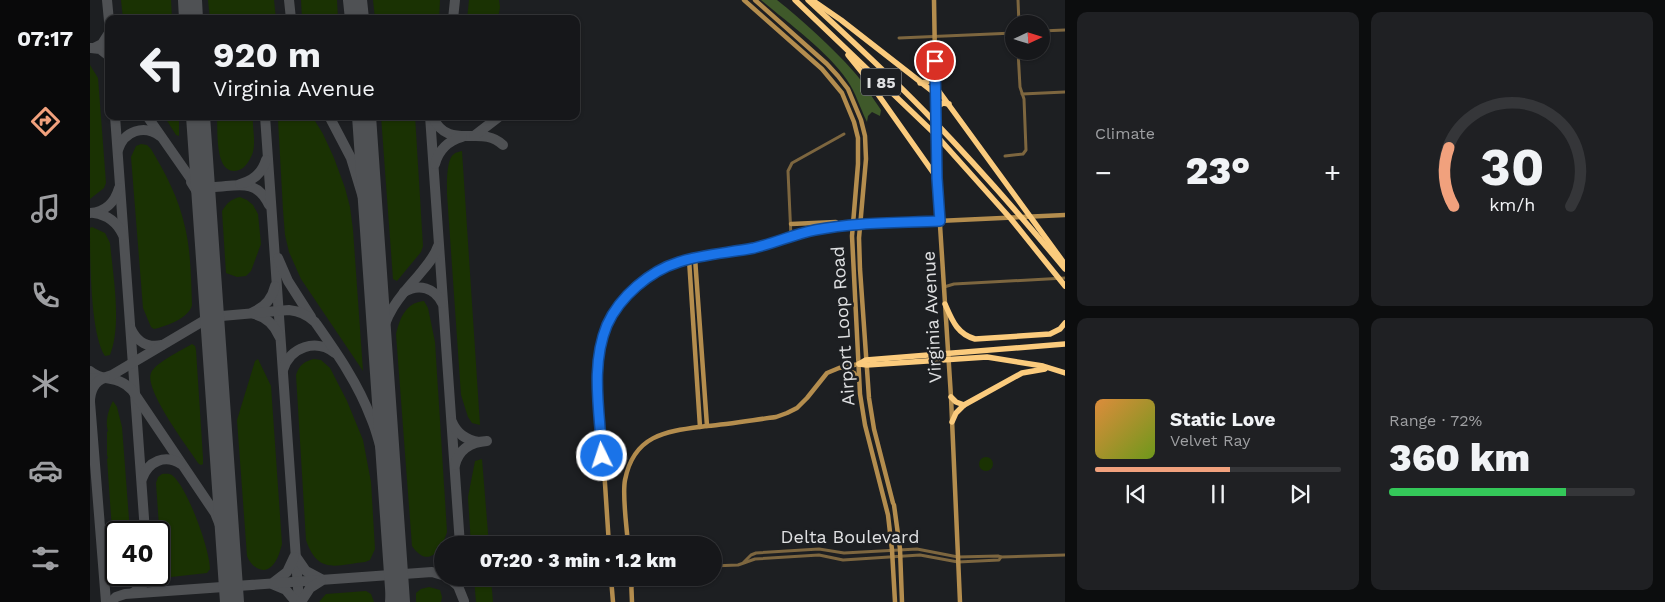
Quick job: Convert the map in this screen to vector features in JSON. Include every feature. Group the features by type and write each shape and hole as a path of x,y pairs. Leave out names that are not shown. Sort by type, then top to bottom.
{"highway":[{"path":"794,0 800,11 838,44 856,65 937,178"},
{"name":"I 85","path":"794,0 936,134 1012,219 1065,286"},
{"name":"I 85","path":"808,0 932,118 998,190 1065,269"},
{"path":"812,0 841,20 936,94"},
{"path":"920,83 928,82 935,76"},
{"path":"935,86 1065,265"},
{"path":"936,107 943,103 949,104"},
{"path":"945,304 957,328 968,337 975,339 1050,334 1060,329 1065,323"},
{"path":"859,364 1065,344"},
{"path":"866,363 980,357 1021,362 1065,373"},
{"path":"952,422 956,413 964,405 1022,373 1031,370 1050,369"},
{"path":"951,397 956,402 964,405"}],"main road":[{"name":"Airport Loop Road","path":"744,0 833,80 849,107 854,122 858,150 852,225 852,264 862,412 887,511 893,556 895,602"},
{"name":"Airport Loop Road","path":"756,0 838,76 856,104 861,120 866,149 860,224 860,269 866,363 872,416 894,504 900,549 902,602"},
{"name":"Virginia Avenue","path":"934,0 937,178 951,397 960,602"},
{"path":"608,536 597,372 600,345 611,316 632,290 670,266 695,258 752,248 811,231 860,224 1065,215"},
{"path":"791,224 836,222 841,226"},
{"path":"695,258 694,330 700,427"},
{"path":"689,260 700,330 706,426"},
{"path":"694,330 700,330"},
{"path":"628,536 625,480 634,456 646,442 661,434 677,429 776,417 797,408 803,403 827,373 839,368 859,364"},
{"path":"839,368 854,373 860,383"},
{"path":"696,370 702,370"},
{"path":"612,586 613,602"},
{"path":"631,589 632,602"}],"street":[{"path":"1018,0 1019,15"},
{"path":"1050,31 1065,30"},
{"path":"899,38 1005,33"},
{"path":"1005,156 1023,154 1026,150 1018,60"},
{"path":"1022,94 1065,92"},
{"path":"792,237 789,166 844,134"},
{"path":"944,287 954,284 1065,278"},
{"name":"Delta Boulevard","path":"744,562 756,552 819,549 844,553 900,549 926,550 958,560"},
{"name":"Delta Boulevard","path":"722,566 738,565 755,559 819,555 843,560 920,555 958,560"},
{"path":"958,560 998,556 1001,558 1065,555"}],"green space":[{"path":"121,0 171,0 172,15 123,15"},
{"path":"208,0 274,0 276,15 210,15"},
{"path":"301,0 337,0 338,15 302,15"},
{"path":"373,0 440,0 439,15 375,15"},
{"path":"469,0 499,0 499,15 467,15"},
{"path":"761,0 777,0 827,44 861,81 881,110 880,116 872,112 868,116 867,122 853,90 839,69 807,38"},
{"path":"90,65 98,78 106,183 104,188 90,199"},
{"path":"167,120 179,120 179,136 176,135"},
{"path":"217,120 253,120 253,152 250,160 242,169 231,171 225,167 221,160"},
{"path":"278,120 314,120 334,158 350,207 363,371 301,279 289,252 285,235"},
{"path":"381,120 415,120 423,246 421,252 397,281 393,279"},
{"path":"141,144 147,145 151,149 176,197 185,227 190,266 192,305 190,310 177,321 154,329 151,327 143,308 131,157 136,146"},
{"path":"462,151 480,425 472,423 468,417 461,395 447,194 451,157 455,153"},
{"path":"240,197 253,205 258,214 261,244 251,271 246,276 237,277 226,273 222,211 230,202"},
{"path":"92,227 105,233 110,243 116,315 114,343 110,355 105,356 96,331 92,294 90,228"},
{"path":"424,301 428,308 435,342 447,532 445,536 434,536 434,554 429,557 418,553 412,546 396,334 405,312 418,302"},
{"path":"192,344 196,350 203,458 203,464 201,465 160,405 151,381 153,369"},
{"path":"258,359 271,386 282,544 274,564 264,570 254,566 247,556 237,420 255,361"},
{"path":"314,359 321,360 330,368 347,401 363,440 371,482 375,549 370,560 365,562 337,566 322,563 316,559 306,540 296,375 303,364"},
{"path":"113,401 117,407 122,427 129,521 111,521 107,459 108,412"},
{"path":"983,457 989,457 993,464 989,471 983,471 979,467 979,461"},
{"path":"482,459 488,536 470,536 468,497 475,461"},
{"path":"162,474 173,476 185,493 197,520 206,548 210,569 207,573 170,576 170,521 159,521 156,483 158,477"},
{"path":"475,586 492,586 493,602 476,602"},
{"path":"429,587 440,590 441,602 416,602 416,593 421,589"},
{"path":"366,591 371,594 374,602 319,602 326,594"}],"taxiway":[{"path":"107,0 108,15"},
{"path":"289,0 291,15"},
{"path":"453,15 455,0"},
{"path":"94,48 102,44 105,39"},
{"path":"91,48 100,49 105,53"},
{"path":"115,120 144,521"},
{"path":"150,120 193,182 213,187 244,185 262,194 269,205"},
{"path":"265,120 299,602"},
{"path":"331,120 351,158 371,224"},
{"path":"430,120 459,536"},
{"path":"435,120 439,127 447,133 456,136 485,136 503,145"},
{"path":"474,136 495,120"},
{"path":"118,150 125,138 135,131 148,130 160,136"},
{"path":"435,164 445,146 462,137"},
{"path":"240,184 256,176 266,160"},
{"path":"191,182 201,198 205,211"},
{"path":"90,213 100,211 109,205 115,198 119,188"},
{"path":"94,213 104,215 112,220 123,235"},
{"path":"380,344 385,324 393,307 430,262 438,246"},
{"path":"278,258 288,281 311,317"},
{"path":"253,312 267,302 275,286"},
{"path":"404,292 415,288 426,288 435,294 442,303"},
{"path":"90,379 112,375 210,317 289,310 300,312 315,322 339,356 360,392 377,434 389,485"},
{"path":"254,314 269,322 279,336"},
{"path":"131,329 140,341 152,346 162,345"},
{"path":"283,370 291,356 305,347 320,346 328,348 335,353"},
{"path":"90,371 100,377 121,382 132,390 215,513 225,538 230,563"},
{"path":"90,402 93,387 101,379 105,378"},
{"path":"90,402 106,602"},
{"path":"452,422 462,436 479,442"},
{"path":"455,465 459,455 466,447 487,441"},
{"path":"142,479 148,468 158,461 169,460 181,464"},
{"path":"390,602 394,554"},
{"path":"274,582 287,572 294,557"},
{"path":"297,558 306,571 321,579"},
{"path":"111,602 116,597 125,594 434,573"},
{"path":"301,602 310,588 321,581"},
{"path":"274,585 286,590 296,602"},
{"path":"133,593 142,586"},
{"path":"458,586 464,601"}],"runway":[{"path":"190,0 191,15"},
{"path":"355,0 357,15"},
{"path":"198,120 232,602"},
{"path":"364,120 398,602"}],"route":[{"path":"602,456 597,372 599,350 611,316 632,290 640,284 679,262 769,244 811,231 852,225 940,221 937,178 935,61"}]}
